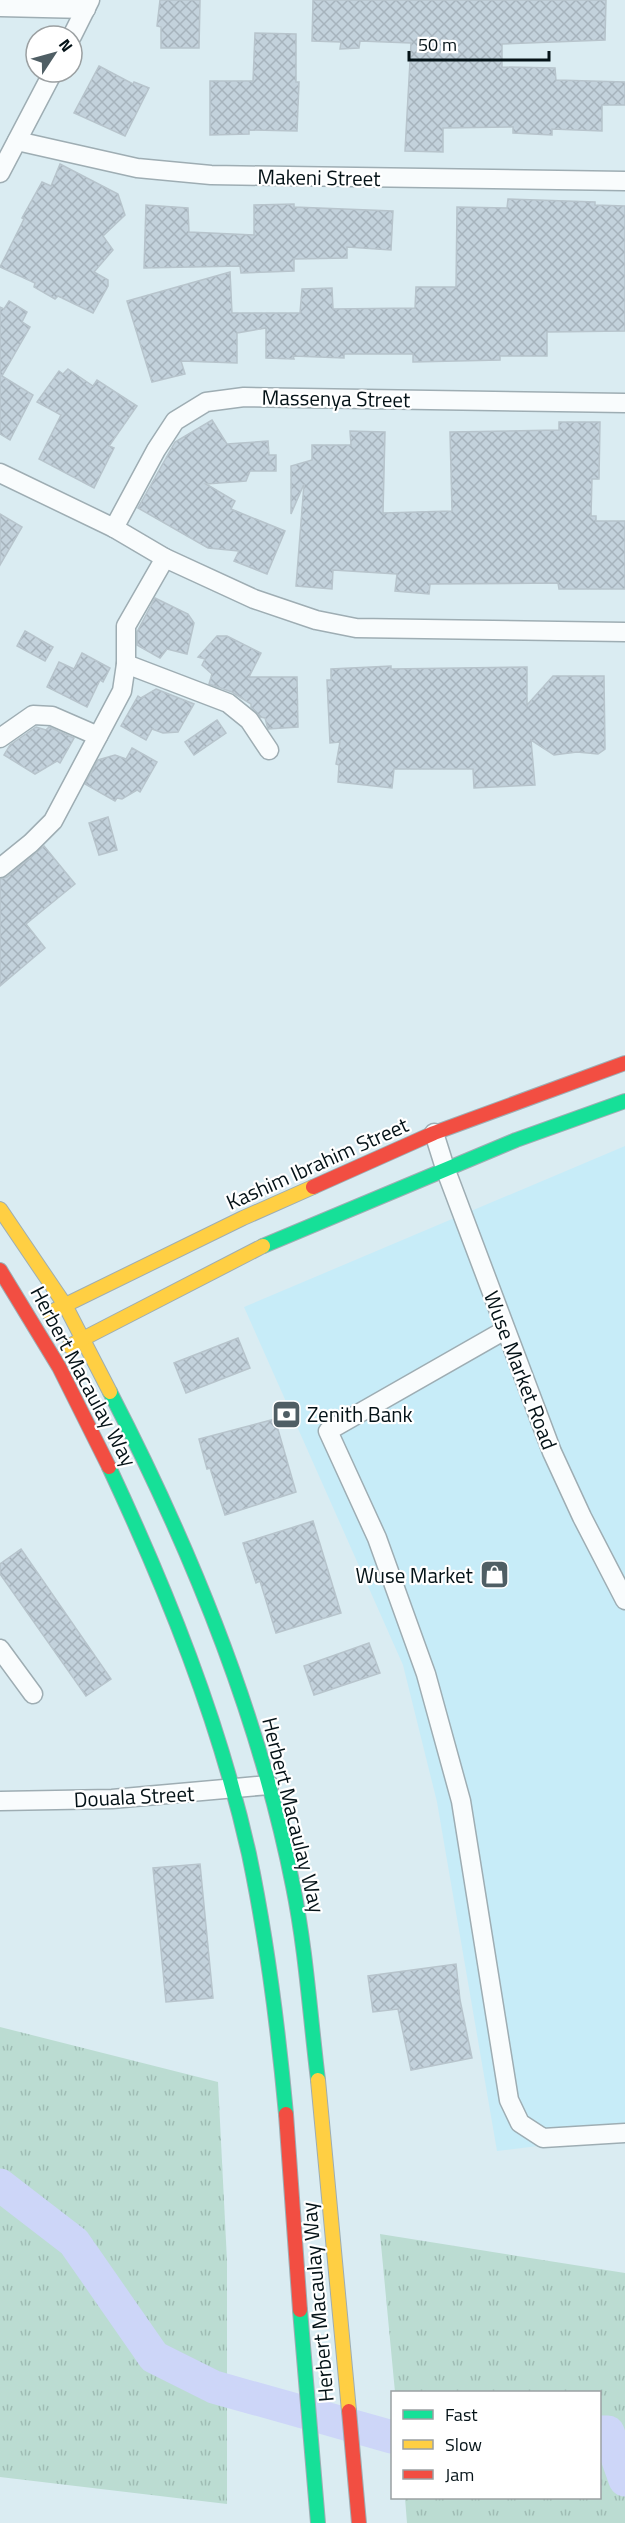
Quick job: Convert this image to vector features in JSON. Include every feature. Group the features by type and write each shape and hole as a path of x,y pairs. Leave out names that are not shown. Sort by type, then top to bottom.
{"main road":[{"name":"Kashim Ibrahim Street","path":"34,1321 243,1218 434,1133 625,1063"},
{"path":"52,1354 260,1246 445,1168 625,1101"},
{"name":"Herbert Macaulay Way","path":"0,1209 65,1305 135,1441 193,1569 238,1686 268,1785 293,1886 301,1933 321,2108 336,2296 358,2520"},
{"name":"Herbert Macaulay Way","path":"0,1270 34,1321 113,1473 163,1587 205,1696 233,1790 258,1899 274,2003 286,2108 318,2519"}],"street":[{"path":"0,7 88,5 78,24"},
{"path":"0,173 47,84"},
{"name":"Makeni Street","path":"17,141 137,168 211,175 625,181"},
{"name":"Massenya Street","path":"114,528 156,450 175,421 206,402 244,397 625,403"},
{"path":"0,473 114,528 165,558 254,599 316,620 356,628 625,632"},
{"path":"0,868 31,843 53,820 122,691 126,664 126,626 165,558"},
{"path":"126,664 228,703 249,720 269,750"},
{"path":"0,738 33,715 52,716 98,736"},
{"name":"Wuse Market Road","path":"434,1133 445,1168 552,1452 582,1517 625,1600"},
{"path":"505,1330 328,1431 377,1538 411,1632 426,1674 461,1801 509,2100 520,2123 543,2138 625,2133"},
{"path":"0,1649 33,1694"},
{"name":"Douala Street","path":"0,1801 112,1799 233,1790 268,1785"}],"shaded area":[{"name":"Wuse Market","path":"625,1146 625,2135 497,2151 437,1802 403,1665 244,1307"}],"green space":[{"path":"0,2027 218,2082 227,2261 227,2504 0,2477"},
{"path":"380,2234 625,2273 625,2523 407,2523 405,2499 601,2499 601,2391 395,2391"}],"building":[{"path":"160,0 200,0 199,48 161,48 161,27 157,26"},
{"path":"313,0 606,0 605,40 502,44 502,67 555,68 556,80 625,82 625,105 602,105 602,131 552,129 552,135 513,133 513,127 443,128 443,152 405,151 411,43 360,41 359,48 340,49 341,42 312,41"},
{"path":"255,33 296,34 296,82 299,82 297,131 249,130 249,134 210,135 210,81 253,81"},
{"path":"99,66 133,84 134,82 149,88 125,136 74,113"},
{"path":"60,164 118,194 125,215 103,236 113,250 94,272 108,280 108,286 93,313 58,296 55,299 34,287 35,283 0,267 24,219 22,218 42,182 51,186"},
{"path":"508,199 595,202 595,205 625,206 625,331 547,332 547,356 500,356 500,360 413,362 413,354 344,354 344,358 293,356 294,359 266,358 266,328 237,333 237,363 181,361 185,374 152,382 127,301 230,272 232,313 300,313 302,289 332,288 333,309 415,308 416,287 456,287 457,207 507,208"},
{"path":"294,204 294,207 393,211 391,250 347,247 347,258 294,259 294,271 241,273 240,266 144,268 146,205 188,208 189,232 254,235 254,205"},
{"path":"9,301 27,312 22,322 30,327 2,376 33,395 10,440 0,434 0,307 4,309"},
{"path":"68,369 93,386 97,380 137,406 109,446 114,448 94,488 39,459 61,415 37,402 59,371 63,374"},
{"path":"212,420 227,444 268,441 269,455 276,455 276,471 250,471 246,481 206,484 235,501 231,509 285,531 267,574 234,561 239,551 208,548 138,508 175,442"},
{"path":"559,422 600,422 599,479 592,479 591,516 596,516 596,521 625,521 625,589 559,589 558,583 430,584 429,594 395,591 397,574 333,570 332,589 296,586 304,484 291,514 291,466 312,460 312,445 351,445 350,431 385,432 383,513 452,511 450,432 559,430"},
{"path":"0,514 22,527 0,565"},
{"path":"155,598 188,614 194,623 187,654 167,649 160,658 137,645 137,632"},
{"path":"25,631 53,647 45,661 17,646"},
{"path":"217,636 227,636 261,653 249,677 297,677 298,727 268,729 265,718 260,717 251,704 232,692 209,684 212,674 202,665 205,659 198,657"},
{"path":"82,653 110,668 103,682 100,680 87,707 47,687 59,662 74,669"},
{"path":"391,666 391,669 527,667 527,705 553,676 604,676 605,749 598,754 577,752 554,755 531,740 535,785 474,788 473,769 394,769 392,788 338,782 339,765 336,764 340,742 330,743 327,680 331,680 331,669"},
{"path":"156,689 194,704 178,732 163,733 152,729 146,740 121,726 138,696 141,698"},
{"path":"217,720 226,733 194,755 185,742"},
{"path":"36,727 46,730 49,727 74,738 60,763 57,761 35,774 4,755 10,745"},
{"path":"132,748 157,762 140,792 137,790 115,801 85,784 98,760 115,755 126,759"},
{"path":"108,817 117,850 99,855 89,823"},
{"path":"44,846 75,884 26,924 45,948 0,986 0,879 7,877"},
{"path":"238,1338 250,1368 186,1393 174,1363"},
{"path":"275,1419 296,1492 225,1515 210,1468 207,1469 199,1439"},
{"path":"313,1521 341,1613 276,1633 260,1581 256,1583 243,1543"},
{"path":"21,1549 111,1679 86,1696 0,1574 0,1564"},
{"path":"369,1643 380,1673 314,1695 304,1666"},
{"path":"200,1864 213,1998 166,2002 153,1868"},
{"path":"456,1964 460,2000 472,2058 411,2070 398,2009 373,2012 368,1976"}],"waterway":[{"path":"0,2185 74,2242 154,2357 214,2387 391,2437"},
{"path":"601,2432 608,2432 625,2480"}],"traffic: fast":[{"path":"263,1246 516,1140 625,1101"},
{"path":"110,1392 168,1510 194,1571 219,1633 261,1758 279,1822 293,1886 305,1958 318,2080"},
{"path":"109,1467 190,1657 223,1754 237,1804 267,1951 286,2114"},
{"path":"300,2310 318,2523"}],"traffic: slow":[{"path":"49,1313 243,1218 313,1187"},
{"path":"0,1209 65,1305 110,1392"},
{"path":"69,1346 263,1246"},
{"path":"318,2080 349,2411"}],"traffic: jam":[{"path":"313,1187 434,1133 625,1063"},
{"path":"0,1270 59,1367 109,1467"},
{"path":"286,2114 300,2310"},
{"path":"349,2411 359,2523"}],"place":[{"name":"Zenith Bank","path":"286,1414"},
{"name":"Wuse Market","path":"494,1575"}]}
